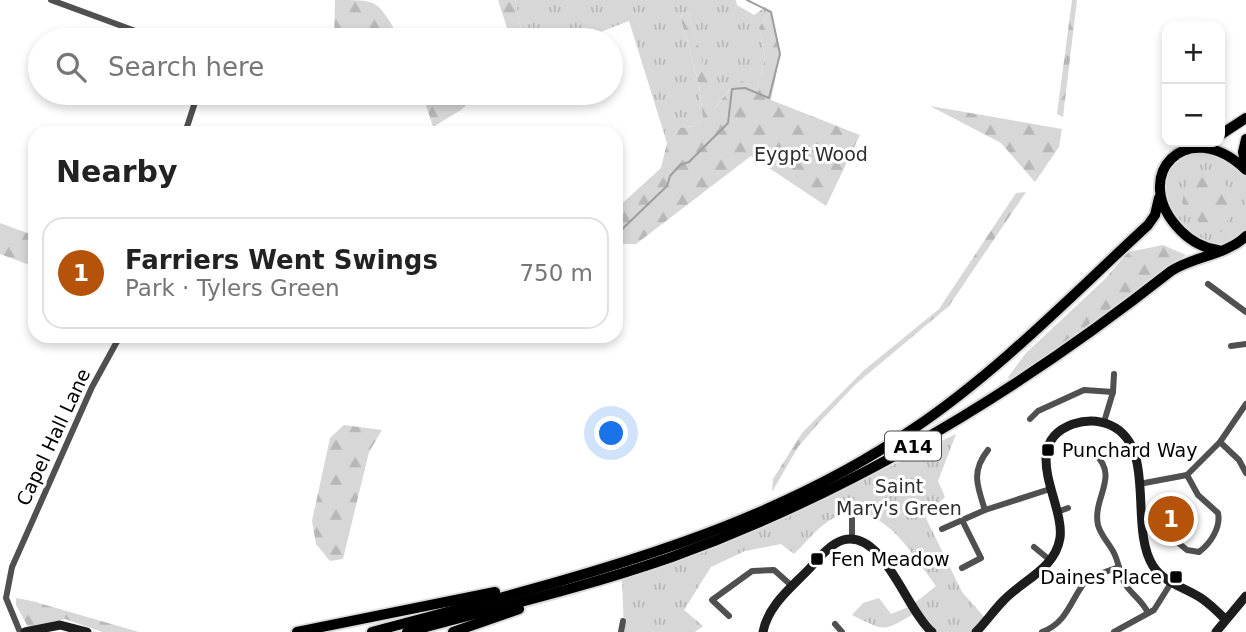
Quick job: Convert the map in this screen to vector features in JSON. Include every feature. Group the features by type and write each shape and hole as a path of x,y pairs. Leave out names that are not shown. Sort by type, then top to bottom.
{"highway":[{"path":"1243,241 1222,250 1205,248 1189,239 1168,217 1159,198 1160,180 1167,165 1189,148 1203,146 1219,150 1246,169"},
{"name":"A14","path":"626,567 783,501 856,465 912,430 980,379 1148,225 1155,215 1159,198"},
{"name":"A14","path":"407,632 560,591 767,518 899,453 966,416 1061,355 1179,266 1222,250"},
{"name":"A14","path":"372,632 532,588 608,573"},
{"name":"A14","path":"297,632 511,589 532,588"},
{"name":"A14","path":"453,632 543,600 560,591"}],"main road":[{"path":"1225,132 1246,118"},
{"path":"1246,139 1243,152 1246,169"}],"street":[{"path":"51,0 127,28"},
{"path":"187,126 194,105"},
{"path":"1208,284 1246,312"},
{"name":"Capel Hall Lane","path":"22,632 6,598 12,567 92,387 116,343"},
{"path":"1231,346 1246,344"},
{"path":"1104,422 1113,392 1114,374"},
{"path":"1030,419 1038,411 1084,390 1113,392"},
{"path":"1139,484 1187,475 1220,442 1246,404"},
{"path":"976,632 1004,600 1051,561 1059,540 1057,512 1045,470 1046,456 1055,439 1071,425 1104,422 1126,435 1132,446 1139,484 1143,545 1155,569 1171,583 1200,597 1225,619"},
{"path":"1220,442 1239,460 1246,473"},
{"path":"985,510 975,479 976,469 988,450"},
{"path":"1095,454 1104,464 1107,475 1097,509 1098,523 1125,584 1139,596 1148,613"},
{"path":"1171,537 1187,550 1199,552 1213,538 1219,521 1218,513 1198,495 1187,475"},
{"path":"942,529 985,510 1050,489"},
{"path":"1057,512 1068,508"},
{"path":"852,517 852,539"},
{"path":"962,568 981,558 963,522"},
{"path":"763,632 773,606 792,586 828,549 852,539 873,546 916,613 932,632"},
{"path":"1034,547 1051,561"},
{"path":"1042,632 1059,622 1088,578 1119,567"},
{"path":"729,616 712,600 752,571 774,570 792,586"},
{"path":"1114,632 1158,606 1171,583"},
{"path":"1216,632 1246,596"},
{"path":"621,632 623,621"},
{"path":"835,624 842,632"},
{"path":"22,632 60,625 88,632"}],"green space":[{"path":"335,0 375,4 394,28 334,28"},
{"path":"498,0 515,0 521,28 507,28"},
{"path":"515,0 736,0 737,5 754,15 765,7 771,12 759,27 765,58 757,87 731,88 714,109 689,13 680,16 699,85 703,119 693,126 679,128 667,143 629,21 611,28 521,28"},
{"path":"1072,0 1077,0 1063,117 1057,114"},
{"name":"Eygpt Wood","path":"771,12 780,54 771,100 860,135 826,206 751,156 636,244 623,244 623,203 661,168 667,143 679,128 693,126 703,119 699,85 680,16 689,13 715,108 731,88 742,81 757,87 765,58 759,27"},
{"path":"426,105 466,105 461,110 433,126"},
{"path":"930,106 1062,129 1059,147 1035,182 1001,143"},
{"path":"1209,151 1235,166 1246,176 1246,230 1233,240 1221,244 1210,243 1190,232 1164,201 1167,179 1173,164 1187,156"},
{"path":"1201,170 1218,175 1234,195 1231,214 1221,232 1205,229 1182,203 1187,178"},
{"path":"1026,192 949,306 856,384 798,447 772,492 773,479 802,433 863,371 939,309 1016,193"},
{"path":"0,223 28,233 28,264 0,254"},
{"path":"1163,245 1186,255 1012,381 1008,377 1026,353 1104,280 1128,252"},
{"path":"344,425 382,430 369,452 343,559 330,561 316,544 312,521 330,438"},
{"name":"Saint Mary's Green","path":"956,434 938,481 945,497 925,516 962,592 987,620 976,632 932,632 915,613 884,628 852,615 863,603 879,598 891,614 911,606 936,586 893,532 880,521 851,513 828,521 794,554 781,544 745,551 711,567 684,610 703,626 695,632 624,632 622,580 781,520"},
{"path":"16,598 139,632 102,632 65,619 28,627 16,605"}],"waterway":[{"path":"623,228 667,186 670,176 680,165 689,162 728,123 732,89 745,88 769,98 780,54 771,12 747,0"}],"place":[{"name":"Punchard Way","path":"1048,450"},
{"name":"Farriers Went Swings","path":"1171,519"},
{"name":"Fen Meadow","path":"817,559"},
{"name":"Daines Place","path":"1176,577"}]}
